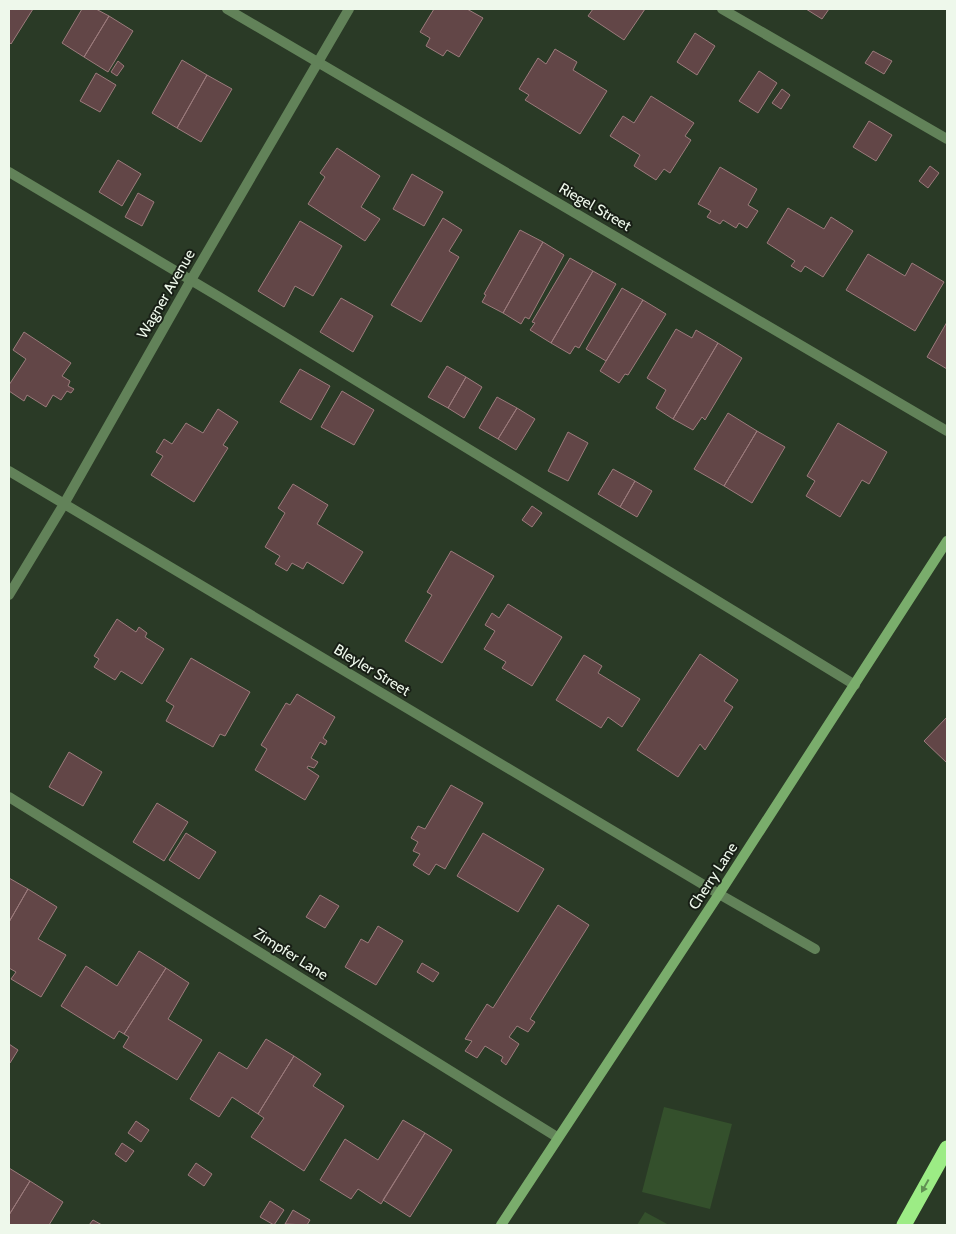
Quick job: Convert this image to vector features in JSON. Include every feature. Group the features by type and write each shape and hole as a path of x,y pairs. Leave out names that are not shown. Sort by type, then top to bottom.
{"highway":[{"path":"904,1225 947,1148"}],"street":[{"name":"Riegel Street","path":"227,9 947,431"},
{"name":"Wagner Avenue","path":"9,595 64,504 191,280 349,9"},
{"path":"722,9 947,139"},
{"path":"9,172 191,280 855,685"},
{"name":"Bleyler Street","path":"9,471 719,894 815,949"},
{"name":"Cherry Lane","path":"501,1225 719,894 947,541"},
{"name":"Zimpfer Lane","path":"9,797 558,1138"}],"green space":[{"path":"664,1107 732,1124 710,1209 642,1192"},
{"path":"645,1212 669,1225 637,1225"}],"building":[{"path":"9,9 33,9 11,44 9,42"},
{"path":"82,9 96,9 109,16 84,57 62,43"},
{"path":"434,9 467,9 483,18 459,57 447,50 443,56 426,46 430,38 420,32"},
{"path":"593,9 645,9 624,40 588,16"},
{"path":"806,9 829,9 822,19"},
{"path":"109,16 133,31 108,72 84,57"},
{"path":"695,33 715,46 697,75 677,62"},
{"path":"555,49 577,62 573,70 607,91 580,134 525,100 529,95 519,89 538,58 546,64"},
{"path":"873,51 892,61 884,74 865,63"},
{"path":"182,60 207,75 177,128 152,113"},
{"path":"118,61 124,66 117,76 111,72"},
{"path":"759,71 777,83 758,113 739,101"},
{"path":"96,73 116,85 100,112 80,101"},
{"path":"207,75 232,89 201,142 177,128"},
{"path":"782,89 790,95 781,109 772,103"},
{"path":"651,96 694,123 685,136 691,140 670,173 664,169 656,180 634,166 640,155 610,136 623,116 634,123"},
{"path":"869,121 892,135 876,161 853,147"},
{"path":"337,148 380,176 361,207 380,219 365,241 308,204 325,177 320,173"},
{"path":"118,160 141,174 122,206 99,192"},
{"path":"930,166 939,173 928,188 919,181"},
{"path":"720,167 757,189 748,205 758,211 747,228 739,223 736,228 723,220 720,224 707,217 711,211 698,204"},
{"path":"412,174 443,192 424,226 393,209"},
{"path":"138,193 154,202 142,226 125,217"},
{"path":"788,208 824,229 831,217 853,231 823,277 805,266 801,272 791,266 795,261 767,243"},
{"path":"443,218 462,230 449,251 459,257 421,322 391,305"},
{"path":"300,221 342,246 313,296 295,286 284,307 258,291"},
{"path":"520,230 543,242 503,313 482,302 486,295 484,294"},
{"path":"543,242 564,255 529,319 525,317 521,324 503,313"},
{"path":"868,254 905,276 912,263 944,282 915,331 846,290"},
{"path":"570,258 593,271 551,343 530,330 535,323 532,322"},
{"path":"593,271 616,284 579,348 575,346 570,354 551,343"},
{"path":"622,288 643,300 606,361 586,349"},
{"path":"341,298 373,316 353,352 320,332"},
{"path":"643,300 666,314 628,375 625,374 619,383 600,371"},
{"path":"947,322 947,369 927,357"},
{"path":"676,329 692,338 696,330 718,343 673,419 656,408 666,390 647,378"},
{"path":"24,332 71,363 62,376 70,381 68,386 74,389 71,393 67,391 61,400 53,395 46,407 27,395 24,401 9,391 9,385 26,359 13,350"},
{"path":"718,343 742,358 705,420 702,417 693,430 673,419"},
{"path":"447,366 466,377 448,408 428,397"},
{"path":"300,369 330,386 311,420 280,402"},
{"path":"466,377 482,387 464,418 448,408"},
{"path":"342,391 374,410 354,445 321,427"},
{"path":"497,397 517,408 498,439 479,428"},
{"path":"517,408 535,419 516,450 498,439"},
{"path":"218,409 238,422 223,445 228,448 194,502 151,475 163,456 156,452 164,439 172,444 186,423 203,433"},
{"path":"728,413 757,431 724,486 694,469"},
{"path":"838,423 887,452 869,484 862,480 840,517 806,496 815,481 807,476"},
{"path":"757,431 785,447 752,503 724,486"},
{"path":"568,432 588,443 568,481 548,471"},
{"path":"613,469 635,481 620,507 598,494"},
{"path":"635,481 652,491 637,517 620,507"},
{"path":"293,484 328,505 317,524 363,552 343,584 307,562 303,569 292,563 287,571 275,564 280,556 265,547 285,513 278,508"},
{"path":"532,506 542,513 532,527 522,520"},
{"path":"451,551 494,576 442,663 405,641 432,595 427,592"},
{"path":"508,604 562,637 532,686 502,668 506,662 484,649 495,631 485,625 492,613 499,618"},
{"path":"117,619 136,632 139,627 147,633 145,637 164,649 142,684 121,671 115,680 94,667 99,659 94,656"},
{"path":"700,654 738,680 724,701 733,707 705,750 700,744 678,777 637,750"},
{"path":"584,655 602,666 598,673 640,699 622,727 608,717 601,728 556,700"},
{"path":"191,658 250,692 225,736 220,734 213,747 166,721 174,706 166,701"},
{"path":"297,694 335,717 323,738 327,741 325,745 320,742 311,758 318,762 314,768 308,766 307,768 319,776 305,800 255,770 267,749 261,745 286,703 290,705"},
{"path":"947,717 947,763 924,741"},
{"path":"69,752 102,772 83,806 49,787"},
{"path":"451,785 483,803 445,869 436,864 429,875 413,865 420,854 413,851 418,842 411,838 418,826 425,829"},
{"path":"157,803 188,822 164,861 133,842"},
{"path":"186,833 216,852 199,879 169,860"},
{"path":"483,833 544,869 518,912 457,876"},
{"path":"9,878 28,889 9,922"},
{"path":"28,889 57,907 38,939 66,955 41,997 11,979 16,972 9,968 9,922"},
{"path":"320,895 339,906 325,928 306,917"},
{"path":"558,905 589,925 530,1019 535,1022 528,1032 517,1026 509,1037 519,1044 506,1065 501,1061 503,1057 485,1046 477,1058 465,1051 472,1041 465,1039 487,1004 493,1008"},
{"path":"378,926 403,941 376,985 345,967 361,939 368,943"},
{"path":"139,951 166,968 124,1034 119,1031 114,1039 61,1006 86,966 117,986"},
{"path":"422,963 439,973 433,982 417,972"},
{"path":"166,968 189,983 168,1019 202,1040 177,1080 123,1047 129,1037 124,1034"},
{"path":"266,1039 294,1056 258,1114 232,1097 219,1117 190,1099 219,1052 247,1069"},
{"path":"9,1044 18,1050 10,1063 9,1062"},
{"path":"294,1056 321,1074 313,1086 344,1106 304,1171 251,1137 264,1118 258,1114"},
{"path":"403,1120 425,1133 381,1204 358,1189 351,1199 320,1180 345,1139 378,1160"},
{"path":"136,1121 149,1130 141,1142 128,1133"},
{"path":"425,1133 452,1150 410,1217 383,1200"},
{"path":"122,1143 134,1151 126,1162 115,1154"},
{"path":"196,1163 212,1174 204,1186 188,1175"},
{"path":"9,1168 30,1181 9,1215"},
{"path":"30,1181 63,1202 49,1225 9,1225 9,1215"},
{"path":"270,1201 284,1210 274,1225 260,1217"},
{"path":"293,1210 310,1220 307,1225 285,1224"},
{"path":"93,1220 102,1225 89,1225"}]}
